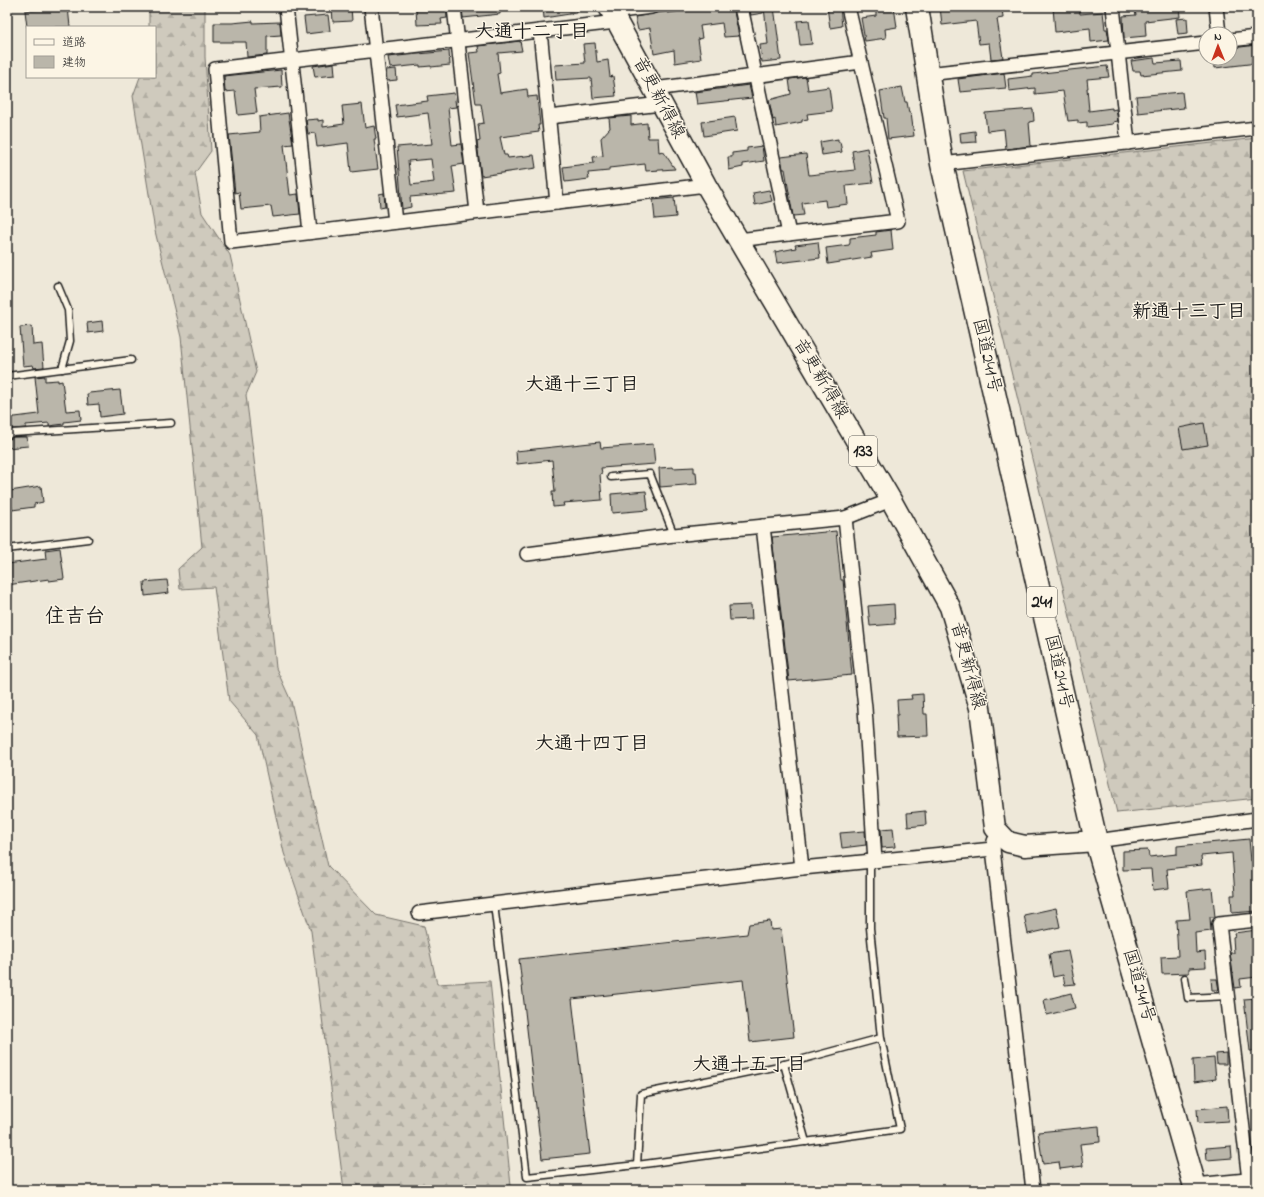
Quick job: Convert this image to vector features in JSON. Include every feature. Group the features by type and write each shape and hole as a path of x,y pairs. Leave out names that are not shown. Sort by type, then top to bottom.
{"highway":[{"name":"国道241号","path":"917,7 942,164 1096,841 1195,1188"}],"main road":[{"name":"音更新得線","path":"612,14 706,185 892,500 950,607 980,708 995,828"},
{"path":"995,828 1008,842 1025,846 1096,841"}],"street":[{"path":"286,7 310,232"},
{"path":"371,7 395,222"},
{"path":"454,7 477,212"},
{"path":"651,7 540,30 215,69 231,242 706,185"},
{"path":"741,7 789,234"},
{"path":"738,240 898,221 848,7"},
{"path":"1113,7 1128,143"},
{"path":"1216,7 1218,26"},
{"path":"540,30 557,203"},
{"path":"1238,39 1257,37"},
{"path":"927,74 1198,43"},
{"path":"549,117 756,76 861,62"},
{"path":"942,164 1257,128"},
{"path":"527,554 674,535 845,518 892,500"},
{"path":"845,518 865,708 873,861"},
{"path":"763,526 802,868"},
{"path":"1096,841 1257,819"},
{"path":"995,828 993,850 1033,1190"},
{"path":"420,913 802,868 993,850"},
{"path":"1195,1188 1253,1180 1219,924 1257,920"}],"lane":[{"path":"58,286 68,310 70,341 62,369"},
{"path":"7,376 131,360"},
{"path":"7,436 12,433 171,423"},
{"path":"611,477 650,474 674,535"},
{"path":"7,549 88,539"},
{"path":"494,904 527,1177 638,1165 900,1129 881,1038 870,928 873,861"},
{"path":"1185,978 1188,998 1228,996"},
{"path":"638,1165 640,1094 784,1064 881,1038"},
{"path":"784,1064 806,1142"}],"green space":[{"path":"149,7 205,7 205,57 211,151 195,173 202,213 230,255 256,372 246,395 261,516 276,668 291,701 328,866 376,915 424,926 437,984 490,981 511,1186 513,1190 344,1190 311,931 284,853 258,735 229,701 214,587 180,589 178,569 202,547 181,337 155,231 133,96 140,78 156,78 156,26 149,26"},
{"path":"1257,138 1257,798 1117,813 963,171"}],"building":[{"path":"68,7 70,26 27,26 25,11"},
{"path":"332,7 351,7 352,21 333,22"},
{"path":"446,7 447,18 441,19 442,24 417,25 416,9"},
{"path":"462,7 500,7 500,14 463,18"},
{"path":"543,7 576,7 576,13 544,18"},
{"path":"707,7 733,7 739,36 724,37 722,23 700,26 702,38 698,39 701,59 675,63 674,50 654,54 650,28 638,30 635,17 668,11 668,13"},
{"path":"749,7 763,7 763,13 751,15"},
{"path":"764,7 774,7 781,60 762,62 760,45 768,44"},
{"path":"827,7 840,7 842,26 830,28"},
{"path":"884,7 894,7 897,27 885,29 886,38 865,41 861,18 876,16 876,10 884,9"},
{"path":"940,7 1002,7 1003,18 997,19 1003,58 991,59 989,43 979,44 976,21 942,25"},
{"path":"1053,7 1079,7 1080,14 1103,12 1105,29 1107,29 1109,40 1091,42 1090,28 1055,32"},
{"path":"1146,7 1179,7 1180,17 1145,21 1146,36 1124,38 1123,16 1136,15 1135,11 1147,10"},
{"path":"328,15 330,31 306,34 304,17"},
{"path":"1187,18 1188,33 1178,34 1176,19"},
{"path":"809,20 812,44 800,45 797,21"},
{"path":"253,21 253,23 280,22 281,35 267,36 267,55 247,57 246,42 214,42 214,23"},
{"path":"520,41 522,51 498,53 500,73 497,74 500,93 527,89 528,97 537,96 540,125 538,125 539,132 500,137 504,155 507,155 508,158 534,155 536,168 481,176 477,142 480,141 478,124 484,123 481,104 476,104 469,53 479,52 478,46"},
{"path":"595,43 597,62 608,60 610,77 613,76 616,96 593,98 591,78 556,80 555,65 585,63 583,44"},
{"path":"1256,45 1257,63 1238,65 1238,47"},
{"path":"449,51 450,65 420,67 420,65 390,68 388,57"},
{"path":"1154,58 1155,63 1181,61 1182,71 1141,75 1140,71 1133,71 1131,61"},
{"path":"334,63 335,75 315,77 313,66"},
{"path":"1107,66 1109,77 1087,79 1089,111 1112,108 1112,110 1116,109 1118,121 1113,122 1113,124 1087,127 1087,122 1078,123 1078,120 1068,121 1063,91 1035,94 1035,88 1009,91 1008,79 1033,76 1033,74"},
{"path":"1215,66 1232,66 1215,68"},
{"path":"396,69 397,80 387,81 386,70"},
{"path":"281,70 282,87 254,89 257,113 238,115 235,91 225,92 224,76"},
{"path":"1004,73 1006,88 960,92 958,79"},
{"path":"806,77 808,90 829,87 832,111 807,114 808,119 802,120 802,122 776,127 769,100 791,94 789,79"},
{"path":"749,85 752,98 697,104 695,92"},
{"path":"902,87 905,102 907,102 909,113 911,113 914,136 888,139 886,118 884,118 880,91"},
{"path":"1182,92 1184,108 1138,113 1136,96"},
{"path":"454,93 456,107 448,108 452,145 461,144 464,164 452,166 456,193 410,197 411,207 402,209 397,147 432,144 428,113 397,117 395,105 428,101 427,96","holes":["431,159 434,182 411,185 408,161"]},
{"path":"362,104 365,128 374,126 376,139 374,139 378,169 351,172 348,143 317,147 315,133 308,134 306,120 323,120 323,127 344,124 342,106"},
{"path":"1033,109 1034,121 1029,122 1031,146 1006,149 1004,129 987,131 985,113"},
{"path":"288,113 293,144 284,145 290,195 298,194 300,214 273,217 271,206 241,209 239,192 235,193 229,135 260,132 259,117"},
{"path":"631,116 631,125 647,123 648,138 658,138 659,152 663,151 675,169 646,171 645,164 609,168 609,171 588,173 589,179 565,182 563,167 594,163 593,157 603,156 601,138 610,128 609,118"},
{"path":"735,117 737,131 704,136 702,122"},
{"path":"975,131 976,142 961,143 960,133"},
{"path":"838,139 842,152 822,155 820,142"},
{"path":"762,146 764,161 743,164 743,167 729,170 728,157 732,157 732,153 747,151 747,148"},
{"path":"867,148 873,183 846,186 848,204 826,207 825,200 802,203 804,215 793,216 785,169 783,169 781,157 806,154 809,175 855,170 852,151"},
{"path":"769,190 772,201 755,205 753,193"},
{"path":"384,193 385,207 380,208 379,194"},
{"path":"674,198 676,217 655,219 653,200"},
{"path":"891,230 893,250 871,253 872,257 828,264 826,248 849,245 850,238 876,235 876,232"},
{"path":"818,242 820,258 777,263 775,252 796,248 795,245"},
{"path":"102,321 103,331 88,333 87,323"},
{"path":"32,326 33,345 42,344 44,367 34,368 33,365 23,366 20,327"},
{"path":"45,376 45,381 62,381 66,411 80,410 81,420 49,426 49,423 26,425 26,428 7,431 7,418 39,414 35,377"},
{"path":"120,390 123,414 100,417 99,404 88,405 87,394 89,393"},
{"path":"1204,423 1208,445 1183,449 1179,428"},
{"path":"13,437 27,437 28,446 7,448 7,440"},
{"path":"600,442 601,448 653,444 655,464 601,468 602,500 563,503 564,506 553,507 552,492 555,492 552,460 517,464 516,451"},
{"path":"694,467 697,484 660,487 659,468"},
{"path":"41,486 43,502 34,504 34,507 12,510 10,491"},
{"path":"646,491 648,510 612,513 611,494"},
{"path":"836,531 841,580 843,580 852,675 789,681 772,537"},
{"path":"60,548 64,579 49,581 49,579 7,585 7,564 46,559 45,550"},
{"path":"167,580 169,593 145,596 144,582"},
{"path":"894,604 895,624 870,626 868,606"},
{"path":"751,605 752,619 730,620 729,606"},
{"path":"923,694 924,714 927,714 928,736 897,737 897,700 912,699 911,695"},
{"path":"925,811 926,825 908,827 907,813"},
{"path":"893,828 895,847 882,848 881,829"},
{"path":"865,831 866,845 842,848 840,833"},
{"path":"1249,839 1251,861 1254,861 1254,866 1257,866 1257,911 1232,913 1231,895 1235,895 1232,853 1201,856 1202,865 1167,869 1169,888 1153,890 1151,869 1123,870 1123,851 1148,850 1149,857 1177,854 1177,846"},
{"path":"1212,888 1215,917 1210,917 1211,931 1195,933 1196,953 1205,952 1206,967 1189,968 1189,973 1162,974 1161,957 1178,956 1176,920 1190,919 1187,891"},
{"path":"1056,908 1060,927 1028,934 1024,915"},
{"path":"770,921 771,930 781,929 794,1037 750,1042 743,980 572,999 590,1154 542,1159 519,959 747,934 749,924"},
{"path":"1257,930 1257,977 1240,979 1241,987 1235,988 1230,953 1234,953 1234,933"},
{"path":"1068,951 1075,984 1065,985 1063,975 1053,977 1049,954"},
{"path":"1211,979 1217,979 1219,990 1212,990"},
{"path":"1071,993 1075,1008 1047,1015 1044,1000"},
{"path":"1257,998 1257,1051 1250,1051 1244,999"},
{"path":"1226,1053 1226,1064 1217,1064 1216,1054"},
{"path":"1214,1058 1216,1079 1194,1082 1193,1060"},
{"path":"1227,1106 1228,1121 1198,1123 1197,1109"},
{"path":"1099,1126 1100,1142 1080,1144 1083,1166 1060,1169 1059,1162 1043,1164 1038,1132"},
{"path":"1231,1146 1232,1158 1207,1160 1206,1148"}],"district":[{"name":"大通十二丁目","path":"532,32"},
{"name":"新通十三丁目","path":"1189,312"},
{"name":"大通十三丁目","path":"582,385"},
{"name":"住吉台","path":"75,617"},
{"name":"大通十四丁目","path":"592,744"},
{"name":"大通十五丁目","path":"749,1065"}]}
